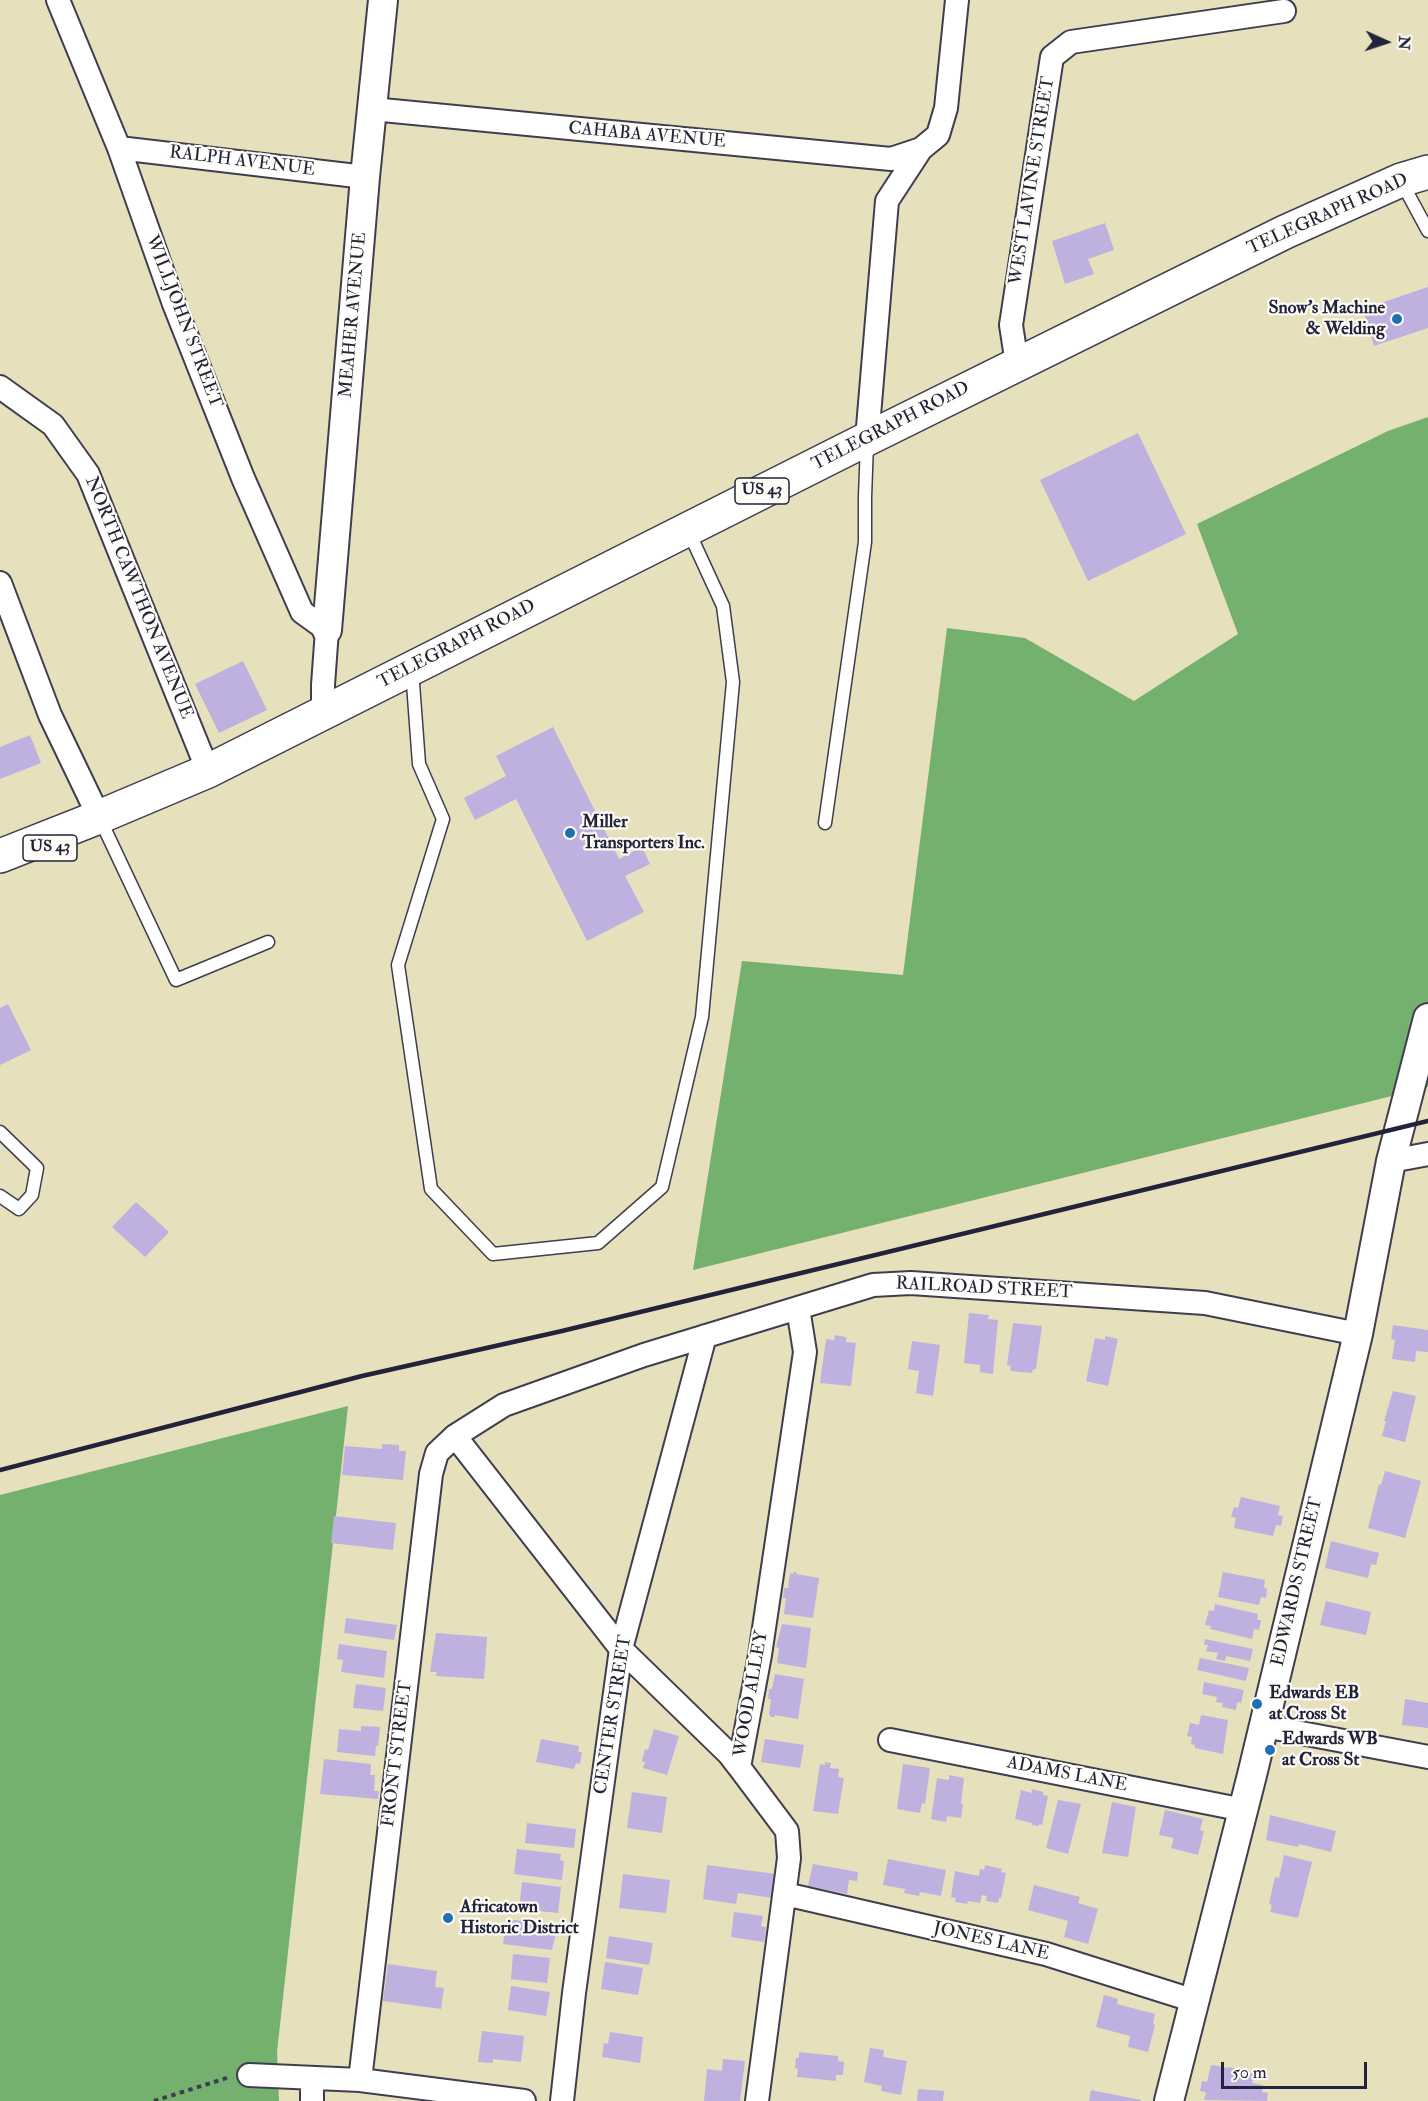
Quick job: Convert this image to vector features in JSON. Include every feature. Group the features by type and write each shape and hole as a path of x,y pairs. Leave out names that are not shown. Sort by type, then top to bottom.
{"main road":[{"name":"TELEGRAPH ROAD","path":"0,856 99,818 208,771 1285,231 1414,176"},
{"name":"TELEGRAPH ROAD","path":"0,879 99,818"}],"street":[{"name":"WILLJOHN STREET","path":"58,0 119,148 174,304 243,478 302,612 327,630"},
{"name":"MEAHER AVENUE","path":"327,630 382,0"},
{"path":"887,201 921,149 938,135 946,108 957,0"},
{"name":"WEST LAVINE STREET","path":"1017,364 1011,325 1052,57 1071,42 1284,11"},
{"name":"CAHABA AVENUE","path":"372,109 891,159 921,149"},
{"name":"RALPH AVENUE","path":"119,148 365,177"},
{"path":"867,439 891,159"},
{"name":"NORTH CAWTHON AVENUE","path":"0,387 53,425 88,474 208,771"},
{"path":"0,583 50,715 99,818"},
{"path":"323,712 327,630"},
{"name":"EDWARDS STREET","path":"1169,2101 1244,1810 1358,1334 1391,1161 1428,1018"},
{"path":"1391,1161 1428,1154"},
{"name":"RAILROAD STREET","path":"455,1436 504,1405 644,1355 873,1285 912,1283 1205,1303 1358,1334"},
{"name":"WOOD ALLEY","path":"757,2101 789,1858 787,1831 739,1767 760,1654 805,1352 798,1308"},
{"name":"CENTER STREET","path":"562,2101 574,1993 621,1649 705,1336"},
{"path":"455,1436 621,1649 729,1754 739,1767"},
{"name":"FRONT STREET","path":"360,2080 431,1474 438,1453 455,1436"},
{"path":"1264,1726 1428,1757"},
{"name":"ADAMS LANE","path":"890,1740 1244,1810"},
{"name":"JONES LANE","path":"785,1894 1046,1954 1195,2001"},
{"path":"249,2075 360,2080 524,2101"},
{"path":"312,2078 312,2101"}],"lane":[{"path":"1414,176 1428,231"},
{"path":"825,823 866,542 867,439"},
{"path":"412,668 419,764 443,819 398,965 431,1189 493,1254 598,1243 662,1187 702,1017 733,682 723,606 687,529"},
{"path":"99,818 176,980 268,942"},
{"path":"0,1132 37,1168 32,1195 19,1209 0,1196"}],"path":[{"path":"154,2101 224,2078 249,2075"}],"green space":[{"path":"1428,417 1428,1087 693,1270 742,961 903,975 947,628 1025,638 1134,701 1238,634 1197,524 1388,431"},
{"path":"348,1406 277,2052 279,2101 0,2101 0,1495"}],"building":[{"path":"1105,223 1114,250 1088,259 1094,274 1065,284 1052,241"},
{"name":"Snow's Machine & Welding","path":"1428,287 1428,328 1374,346 1363,309"},
{"path":"1138,433 1186,534 1088,581 1040,480"},
{"path":"243,661 267,710 219,733 195,684"},
{"name":"Miller Transporters Inc.","path":"553,727 619,859 642,847 650,864 625,876 644,912 587,941 516,799 475,820 464,798 506,776 496,756"},
{"path":"30,735 41,763 0,779 0,747"},
{"path":"8,1004 31,1050 0,1065 0,1008"},
{"path":"136,1202 169,1232 145,1257 112,1227"},
{"path":"969,1313 989,1315 988,1319 998,1320 993,1374 980,1372 980,1365 964,1363"},
{"path":"1013,1323 1042,1326 1036,1369 1033,1369 1032,1373 1010,1371 1011,1366 1007,1365"},
{"path":"1393,1325 1428,1330 1428,1352 1416,1351 1415,1362 1392,1359 1395,1340 1391,1339"},
{"path":"835,1335 846,1337 846,1342 856,1343 851,1386 820,1383 826,1339 834,1340"},
{"path":"1105,1336 1118,1339 1108,1386 1086,1381 1095,1338 1105,1340"},
{"path":"912,1341 940,1345 933,1396 916,1393 919,1371 908,1369"},
{"path":"1393,1391 1416,1396 1405,1442 1382,1436"},
{"path":"382,1444 399,1445 399,1451 406,1451 403,1480 342,1475 345,1446 382,1449"},
{"path":"1385,1471 1421,1481 1405,1538 1368,1528 1379,1484 1381,1485"},
{"path":"1241,1497 1280,1506 1278,1515 1283,1516 1281,1526 1276,1525 1273,1536 1234,1528 1236,1518 1231,1516 1234,1507 1238,1508"},
{"path":"334,1516 396,1523 393,1550 331,1543"},
{"path":"1331,1541 1379,1553 1376,1565 1371,1564 1368,1578 1325,1568"},
{"path":"793,1572 819,1578 813,1618 784,1614 786,1598 783,1598 784,1588 788,1588 790,1573 793,1574"},
{"path":"1223,1572 1265,1580 1266,1598 1261,1597 1259,1605 1218,1597"},
{"path":"1326,1601 1371,1612 1366,1635 1320,1625"},
{"path":"1215,1604 1258,1614 1257,1620 1261,1620 1259,1630 1254,1629 1252,1639 1210,1629 1211,1626 1205,1625 1209,1610 1214,1611"},
{"path":"346,1618 397,1625 394,1640 344,1633"},
{"path":"782,1624 811,1628 806,1668 777,1663 779,1648 776,1647"},
{"path":"436,1633 487,1637 484,1679 436,1676 437,1672 430,1672"},
{"path":"1205,1639 1253,1649 1250,1661 1226,1656 1225,1661 1216,1659 1218,1653 1206,1651 1208,1645 1204,1645"},
{"path":"339,1644 387,1651 384,1678 341,1672 343,1660 337,1659"},
{"path":"1200,1658 1249,1668 1246,1681 1197,1670"},
{"path":"775,1674 804,1679 798,1719 775,1715 771,1717 769,1714 771,1699 768,1699 769,1689 772,1689"},
{"path":"1204,1682 1244,1690 1241,1703 1237,1702 1236,1710 1222,1707 1223,1703 1216,1702 1217,1697 1202,1694"},
{"path":"356,1684 386,1688 383,1711 353,1708"},
{"path":"1405,1699 1428,1703 1428,1728 1402,1725"},
{"path":"1201,1715 1228,1720 1223,1754 1195,1748 1195,1745 1191,1744 1192,1737 1187,1736 1190,1723 1199,1725"},
{"path":"361,1726 380,1727 375,1756 337,1752 339,1729 361,1731"},
{"path":"654,1729 679,1736 667,1775 643,1768 645,1749 648,1750"},
{"path":"541,1739 579,1746 578,1752 582,1752 580,1764 576,1763 574,1769 536,1762"},
{"path":"765,1739 804,1745 800,1768 761,1762"},
{"path":"324,1759 371,1764 370,1775 375,1775 374,1791 379,1791 378,1799 320,1794"},
{"path":"825,1762 831,1763 830,1768 839,1769 838,1777 844,1778 838,1814 813,1811 820,1764 825,1765"},
{"path":"903,1764 930,1768 925,1804 922,1803 920,1813 897,1809"},
{"path":"949,1775 964,1778 961,1818 947,1816 946,1822 931,1819 937,1778 949,1780"},
{"path":"1032,1789 1048,1796 1042,1825 1039,1824 1039,1826 1015,1819 1021,1790 1032,1793"},
{"path":"632,1792 667,1797 662,1833 627,1828"},
{"path":"1058,1800 1081,1804 1068,1854 1046,1848"},
{"path":"1112,1802 1136,1807 1128,1857 1102,1853"},
{"path":"1165,1810 1203,1819 1200,1830 1204,1831 1198,1855 1171,1848 1174,1838 1159,1835"},
{"path":"1270,1815 1336,1831 1331,1852 1299,1844 1298,1847 1266,1840"},
{"path":"527,1823 576,1829 574,1848 525,1843"},
{"path":"517,1849 561,1854 560,1860 564,1861 562,1880 514,1874"},
{"path":"1284,1855 1312,1862 1298,1918 1270,1912 1272,1905 1269,1904 1275,1877 1279,1878"},
{"path":"888,1859 946,1870 941,1896 920,1892 919,1896 904,1893 905,1889 883,1885"},
{"path":"813,1864 858,1872 857,1881 849,1880 847,1894 808,1886"},
{"path":"707,1865 776,1874 773,1898 738,1893 736,1904 703,1899"},
{"path":"985,1865 1002,1869 1001,1872 1006,1873 998,1903 986,1901 987,1896 982,1895 980,1903 955,1902 956,1898 951,1897 955,1871 979,1876 980,1869 984,1870"},
{"path":"623,1874 670,1880 666,1913 619,1908"},
{"path":"522,1882 561,1887 558,1913 519,1909"},
{"path":"1034,1885 1080,1897 1078,1903 1098,1909 1088,1944 1064,1937 1068,1921 1028,1910"},
{"path":"734,1912 763,1916 761,1926 766,1927 764,1942 731,1937"},
{"path":"506,1919 558,1925 552,1950 503,1944"},
{"path":"609,1936 653,1943 649,1965 606,1958"},
{"path":"513,1954 550,1958 547,1983 511,1979"},
{"path":"605,1962 643,1968 638,1995 601,1989"},
{"path":"388,1964 437,1971 435,1987 444,1988 441,2009 383,2001"},
{"path":"511,1986 550,1992 546,2016 508,2010"},
{"path":"1104,1995 1118,1999 1117,2004 1155,2014 1153,2024 1155,2025 1148,2052 1128,2047 1130,2036 1096,2027"},
{"path":"482,2031 524,2036 521,2062 493,2059 493,2063 478,2062"},
{"path":"610,2032 643,2037 640,2063 602,2057 604,2043 608,2044"},
{"path":"870,2048 884,2050 883,2057 907,2061 901,2095 881,2091 882,2086 864,2082"},
{"path":"799,2052 838,2056 838,2061 844,2062 843,2075 836,2075 836,2081 797,2077 798,2069 795,2068"},
{"path":"723,2059 745,2061 740,2101 704,2101 707,2069 722,2071"},
{"path":"1211,2065 1235,2068 1235,2070 1254,2074 1252,2083 1263,2085 1262,2092 1268,2093 1267,2101 1204,2100 1206,2092 1200,2091 1202,2081 1207,2082"},
{"path":"918,2089 944,2091 943,2101 917,2101"},
{"path":"1091,2090 1141,2100 1141,2101 1089,2101"}],"railway":[{"path":"0,1470 362,1376 562,1331 1428,1121"}],"place":[{"name":"Snow's Machine & Welding","path":"1397,319"},
{"name":"Miller Transporters Inc.","path":"570,833"},
{"name":"Edwards EB at Cross St","path":"1257,1704"},
{"name":"Edwards WB at Cross St","path":"1270,1750"},
{"name":"Africatown Historic District","path":"448,1918"}]}
